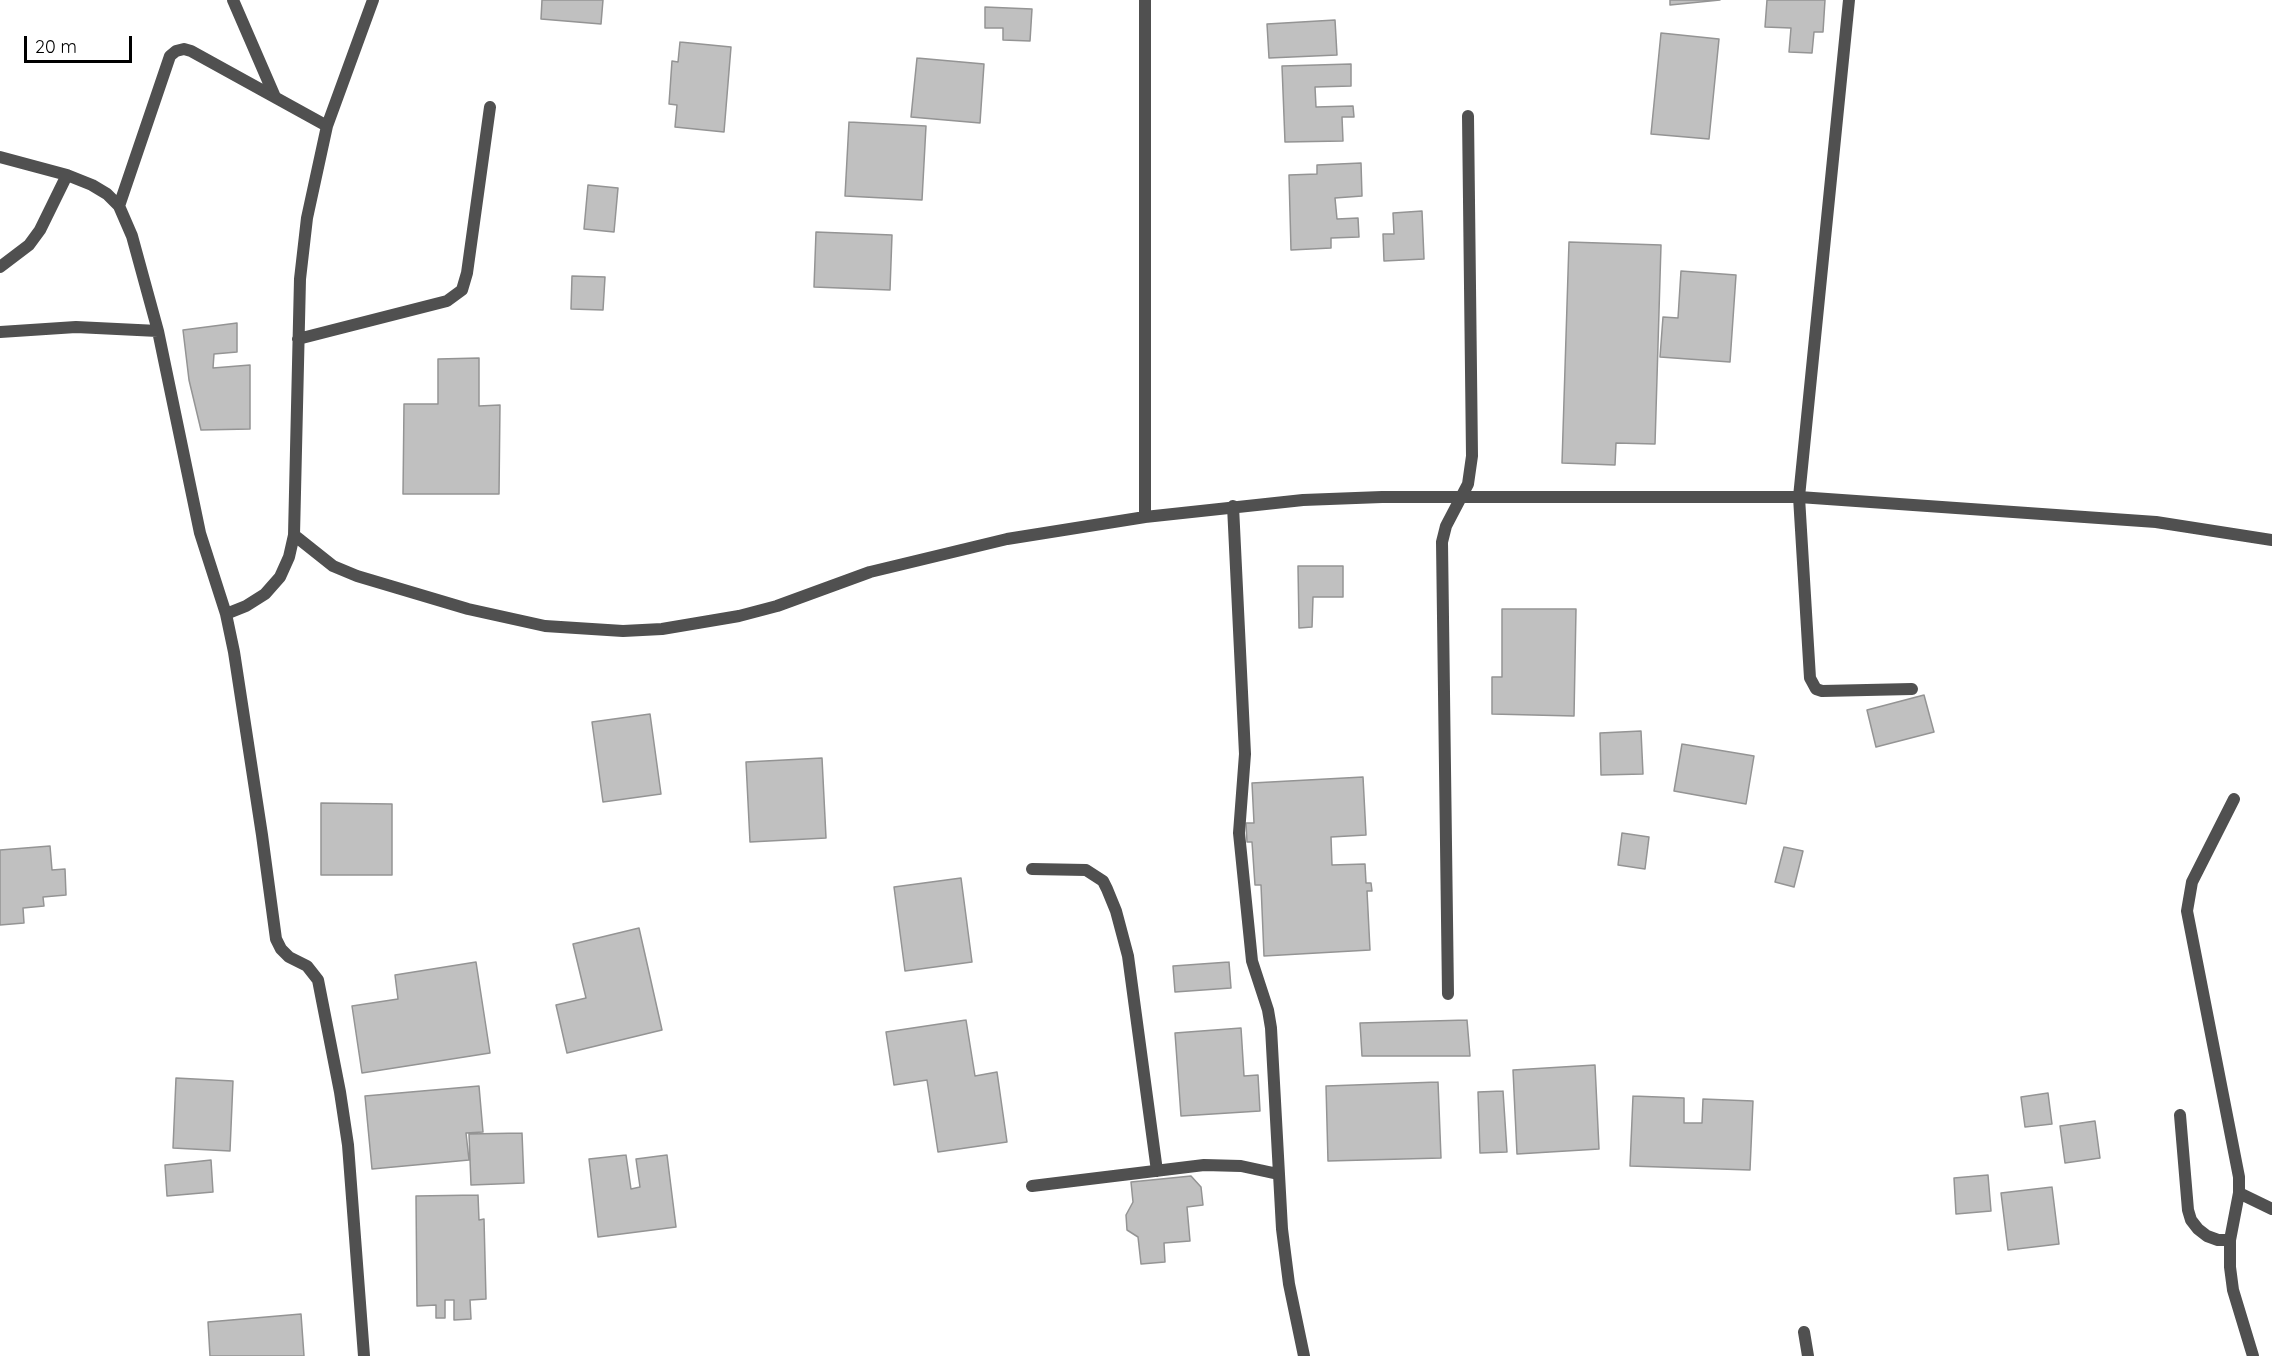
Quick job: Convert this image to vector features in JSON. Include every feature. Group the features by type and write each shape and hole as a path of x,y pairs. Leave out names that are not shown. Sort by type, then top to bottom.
{"street":[{"path":"233,0 275,97"},
{"path":"226,614 246,606 265,594 280,577 289,557 294,535 300,279 308,218 327,126 373,0"},
{"path":"1145,0 1145,517"},
{"path":"1849,0 1799,497 1810,678 1812,684 1822,691 1912,689"},
{"path":"118,206 170,56 176,51 184,49 191,51 327,126"},
{"path":"298,339 447,301 462,290 468,273 490,107"},
{"path":"1448,994 1442,542 1446,526 1468,484 1473,456 1468,116"},
{"path":"0,157 67,175 92,185 118,206 132,236 158,331 200,533 226,614 262,835 276,939 281,949 289,957 307,966 318,980 340,1092 350,1164 364,1356"},
{"path":"0,267 29,245 40,231 67,175"},
{"path":"0,332 76,327 158,331"},
{"path":"294,535 319,556 357,576 457,606 545,626 623,631 672,628 739,616 777,606 870,572 938,554 1076,526 1233,506 1303,500 1382,496 1799,497 2156,522 2272,540"},
{"path":"1233,506 1245,754 1239,833 1252,961 1268,1010 1271,1028 1279,1202 1287,1275 1304,1356"},
{"path":"2234,799 2192,882 2187,911 2236,1162 2239,1193 2230,1240 2233,1290 2253,1356"},
{"path":"1032,869 1086,870 1103,881 1107,889 1116,911 1128,956 1157,1171"},
{"path":"2180,1115 2188,1210 2191,1220 2207,1236 2218,1240 2230,1240"},
{"path":"1032,1186 1222,1165 1241,1166 1278,1174"},
{"path":"2239,1193 2272,1209"},
{"path":"1804,1332 1808,1356"}],"building":[{"path":"542,0 603,0 601,24 541,19"},
{"path":"1670,0 1720,0 1670,5"},
{"path":"1767,0 1825,0 1823,32 1814,32 1812,53 1789,52 1791,28 1765,27"},
{"path":"985,7 1032,9 1030,41 1003,40 1003,28 985,28"},
{"path":"1335,20 1337,55 1269,58 1267,24"},
{"path":"1661,33 1719,39 1709,139 1651,134"},
{"path":"680,42 731,47 724,132 675,127 677,105 669,104 672,61 678,62"},
{"path":"917,58 984,64 980,123 911,117"},
{"path":"1351,64 1351,86 1315,87 1316,107 1353,106 1354,117 1342,117 1343,141 1285,142 1282,66"},
{"path":"849,122 926,126 922,200 845,196"},
{"path":"1361,163 1362,196 1335,198 1337,219 1358,218 1359,237 1331,238 1331,248 1291,250 1289,175 1317,174 1317,165"},
{"path":"588,185 618,188 614,232 584,229"},
{"path":"1422,211 1424,259 1384,261 1383,234 1394,234 1393,213"},
{"path":"816,232 892,235 890,290 814,287"},
{"path":"1569,242 1661,245 1655,444 1616,443 1615,465 1562,463"},
{"path":"1681,271 1736,275 1730,362 1660,357 1663,317 1678,318"},
{"path":"572,276 605,277 603,310 571,309"},
{"path":"237,323 237,352 214,354 213,368 250,365 250,429 201,430 189,380 183,330"},
{"path":"479,358 479,406 500,405 499,494 403,494 404,404 438,404 438,359"},
{"path":"1298,566 1343,566 1343,597 1313,597 1312,627 1299,628"},
{"path":"1502,609 1576,609 1574,716 1492,714 1492,677 1502,677"},
{"path":"1924,695 1934,732 1876,747 1867,710"},
{"path":"650,714 661,794 603,802 592,722"},
{"path":"1641,731 1643,774 1601,775 1600,733"},
{"path":"1682,744 1754,756 1746,804 1674,791"},
{"path":"822,758 826,838 750,842 746,762"},
{"path":"1363,777 1366,835 1331,837 1332,865 1365,864 1366,883 1371,883 1372,891 1367,891 1370,950 1264,956 1261,885 1255,885 1252,842 1247,842 1246,823 1254,823 1252,783"},
{"path":"321,803 392,804 392,875 321,875"},
{"path":"1622,833 1649,837 1645,869 1618,865"},
{"path":"50,846 52,870 65,869 66,895 43,897 44,906 23,908 24,923 0,925 0,850"},
{"path":"1784,847 1803,851 1794,887 1775,882"},
{"path":"961,878 972,962 905,971 894,887"},
{"path":"639,928 662,1030 567,1053 556,1005 586,998 573,944"},
{"path":"476,962 490,1053 362,1073 352,1006 398,999 395,975"},
{"path":"1229,962 1231,988 1175,992 1173,966"},
{"path":"966,1020 975,1076 997,1072 1007,1142 938,1152 927,1080 894,1085 886,1032"},
{"path":"1467,1020 1470,1056 1362,1056 1360,1023"},
{"path":"1241,1028 1244,1076 1258,1075 1260,1111 1181,1116 1175,1033"},
{"path":"1595,1065 1599,1149 1517,1154 1513,1070"},
{"path":"176,1078 233,1081 230,1151 173,1148"},
{"path":"1438,1082 1441,1158 1328,1161 1326,1086"},
{"path":"479,1086 483,1132 466,1133 469,1160 372,1169 365,1096"},
{"path":"1503,1091 1507,1152 1480,1153 1478,1092"},
{"path":"2048,1093 2052,1124 2025,1127 2021,1097"},
{"path":"1633,1096 1684,1098 1684,1123 1702,1123 1703,1099 1753,1101 1750,1170 1630,1166"},
{"path":"2095,1121 2100,1158 2065,1163 2060,1126"},
{"path":"522,1133 524,1183 471,1185 469,1134"},
{"path":"626,1155 631,1189 640,1187 636,1159 667,1155 676,1227 598,1237 589,1159"},
{"path":"211,1160 213,1192 167,1196 165,1165"},
{"path":"1988,1175 1991,1211 1956,1214 1954,1178"},
{"path":"1191,1176 1201,1187 1203,1205 1187,1207 1190,1241 1164,1243 1165,1262 1141,1264 1138,1237 1127,1230 1126,1215 1133,1202 1131,1182"},
{"path":"2052,1187 2059,1244 2008,1250 2001,1193"},
{"path":"478,1195 479,1220 484,1219 486,1299 470,1300 471,1319 454,1320 454,1300 445,1300 445,1318 436,1318 436,1305 417,1306 416,1196"},
{"path":"301,1314 304,1356 210,1356 208,1322"}]}
